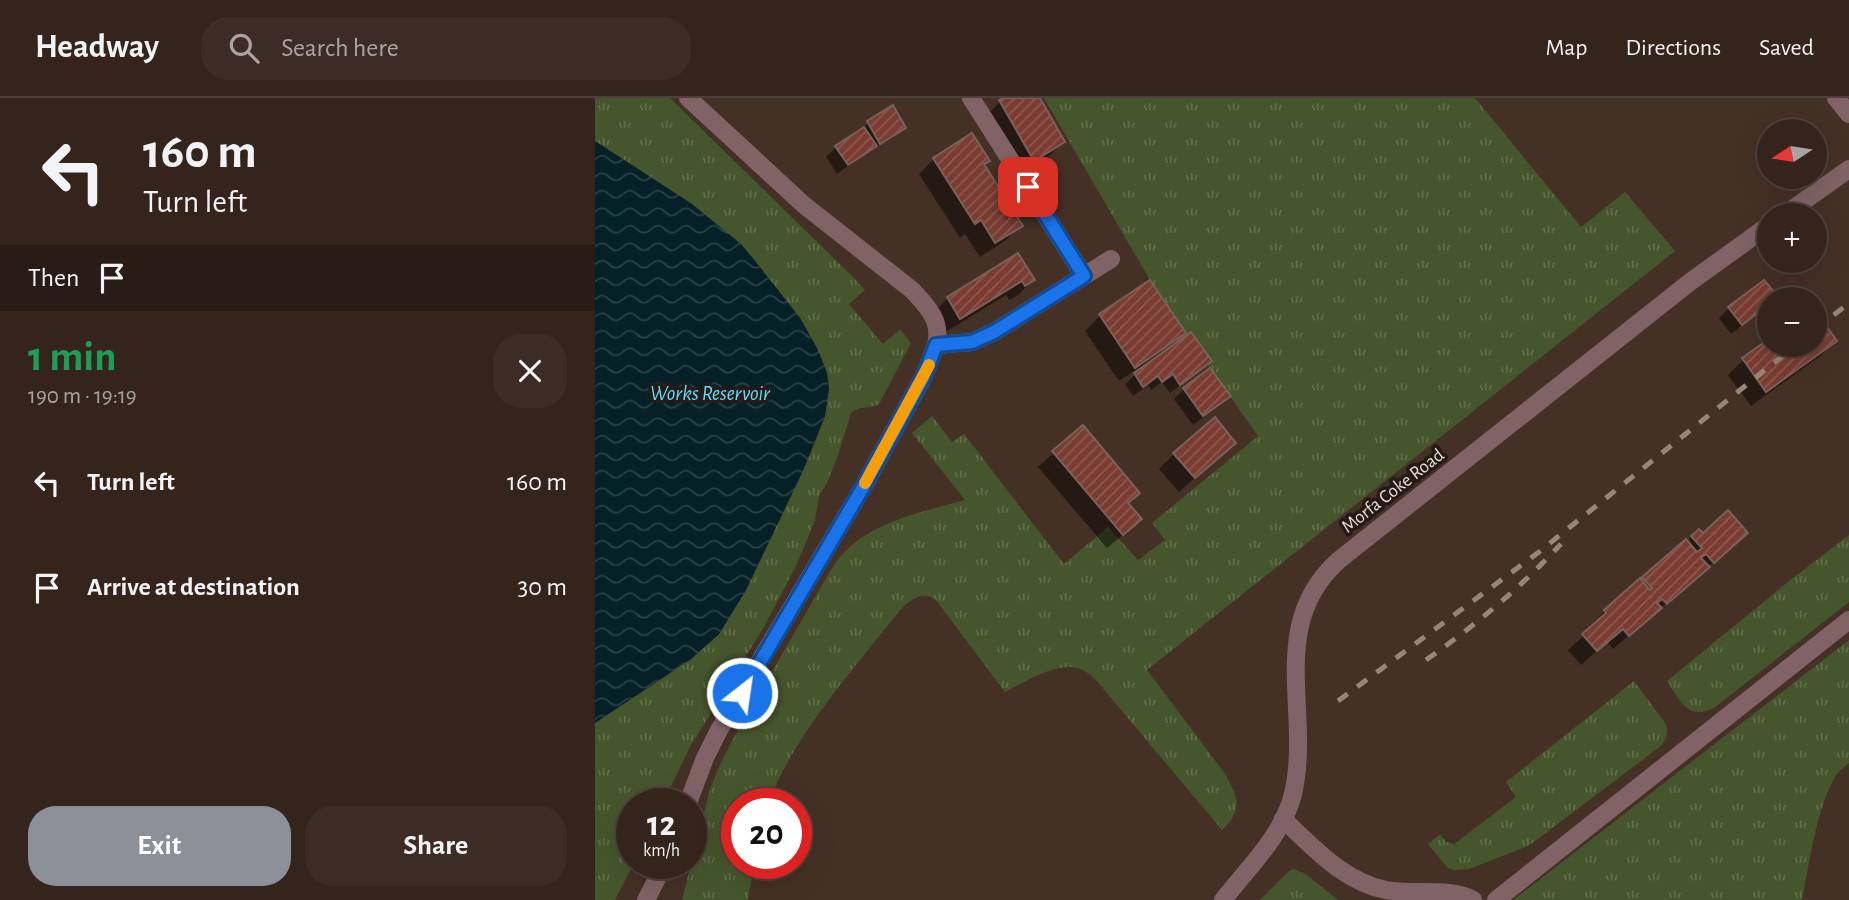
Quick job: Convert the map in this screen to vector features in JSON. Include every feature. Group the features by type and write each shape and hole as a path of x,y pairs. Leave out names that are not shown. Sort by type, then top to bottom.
{"lane":[{"path":"688,98 804,205 912,290 935,318 938,329 936,345 924,376 862,489 719,730 694,788"},
{"path":"971,98 1084,276"},
{"path":"1836,98 1849,114"},
{"path":"1801,203 1849,169"},
{"name":"Morfa Coke Road","path":"1223,900 1263,850 1283,819 1291,800 1295,779 1297,733 1298,631 1307,601 1320,580 1339,561 1680,290 1757,234"},
{"path":"936,345 972,342 994,332 1111,259"},
{"path":"1496,900 1849,620"},
{"path":"1283,819 1329,862 1359,881 1387,890 1461,895 1473,900"},
{"path":"646,900 656,879"}],"green space":[{"path":"595,98 670,98 865,290 849,304 883,344 900,329 911,343 879,404 851,413 837,458 819,496 815,520 796,566 765,625 690,747 670,788 616,788 616,879 626,879 615,900 595,900 595,723 691,659 719,634 746,590 811,453 825,416 829,388 827,373 818,350 800,318 741,245 692,204 595,141"},
{"path":"1044,98 1475,98 1581,227 1625,192 1675,251 1147,670 1223,771 1232,787 1236,808 1222,830 1090,675 1078,668 1060,668 1005,692 936,600 922,596 913,599 901,609 827,702 794,752 775,788 721,788 721,879 751,879 748,900 682,900 687,879 707,879 707,801 718,769 837,561 854,543 883,526 965,500 912,433 932,416 952,442 964,434 1064,564 1108,527 1138,560 1165,540 1152,523 1258,436 1208,365 1212,361 1191,332 1186,335 1150,280"},
{"path":"1849,535 1849,602 1714,708 1697,712 1685,706 1667,681"},
{"path":"1849,640 1849,763 1837,774 1824,802 1802,900 1513,900"},
{"path":"1634,681 1666,724 1667,735 1661,746 1531,844 1469,869 1448,868 1428,844 1440,834 1446,842 1454,844 1516,797 1506,782"},
{"path":"1293,869 1304,873 1338,900 1260,900"}],"water":[{"name":"Works Reservoir","path":"595,141 692,204 741,244 800,318 818,350 827,373 829,388 825,416 802,473 746,590 719,634 691,659 595,723"}],"building":[{"path":"1040,98 1065,142 1034,161 999,100"},
{"path":"893,105 906,128 880,144 867,121"},
{"path":"864,127 877,146 848,165 835,146"},
{"path":"972,133 990,161 984,164 1023,226 995,243 981,220 975,224 933,158"},
{"path":"1018,253 1035,280 1025,286 1022,281 960,319 947,297"},
{"path":"1150,280 1186,333 1135,368 1099,314"},
{"path":"1764,280 1770,287 1757,287 1757,313 1742,325 1728,307"},
{"path":"1827,327 1837,341 1827,348"},
{"path":"1191,332 1212,361 1180,385 1173,374 1162,382 1158,376 1143,387 1134,373"},
{"path":"1757,347 1757,357 1815,357 1766,392 1742,358"},
{"path":"1210,368 1231,396 1203,416 1183,388"},
{"path":"1215,417 1236,443 1195,478 1173,453"},
{"path":"1083,425 1140,493 1128,503 1142,519 1123,535 1052,451"},
{"path":"1728,510 1748,533 1714,563 1706,554 1701,558 1710,567 1667,604 1662,599 1657,603 1662,608 1629,636 1623,629 1597,651 1582,634 1606,613 1604,610 1640,578 1650,590 1652,588 1642,577 1686,539 1697,552 1702,548 1691,536 1699,529 1703,533"}],"railway":[{"path":"1827,320 1849,303"},
{"path":"1338,701 1539,552 1781,357"},
{"path":"1426,660 1497,606 1561,544"}],"slow traffic":[{"path":"865,483 929,365"}],"route":[{"path":"742,693 862,489 924,376 936,345 972,342 994,332 1084,276 1028,187"}]}
